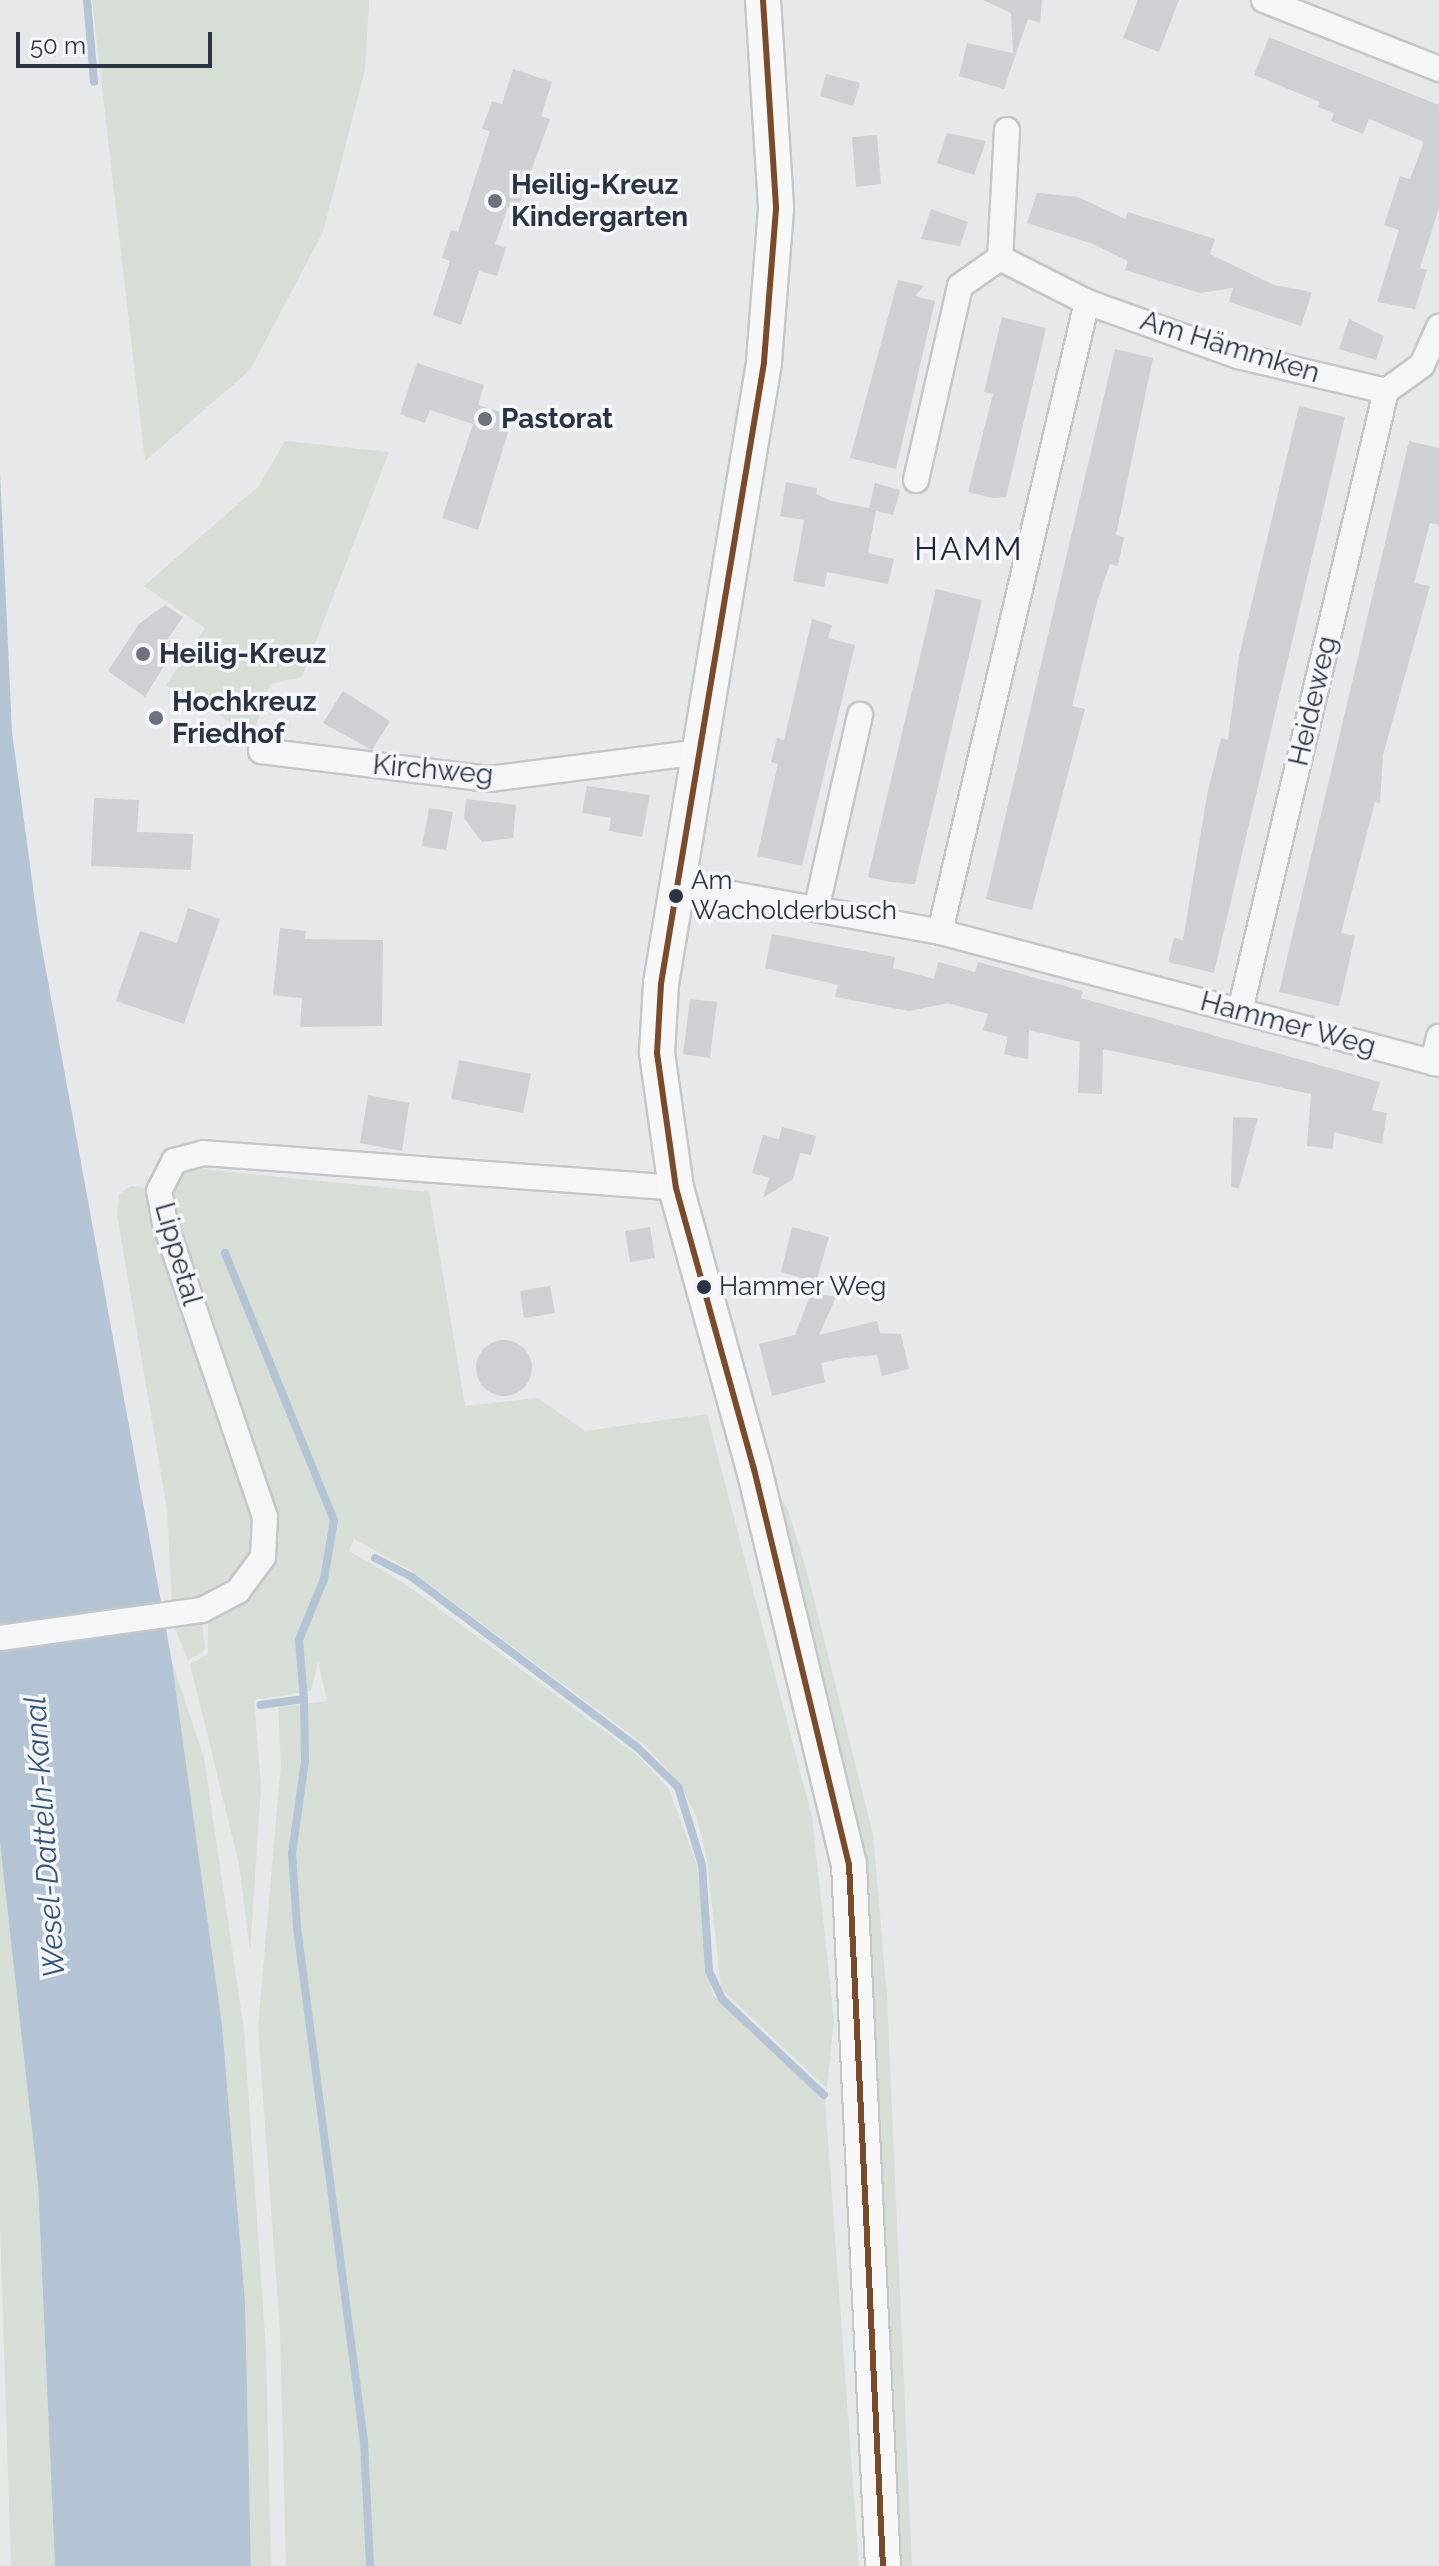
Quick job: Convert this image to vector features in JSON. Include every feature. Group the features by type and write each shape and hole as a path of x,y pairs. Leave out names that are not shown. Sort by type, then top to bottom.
{"main road":[{"path":"763,0 776,232 764,363 677,884 657,1030 676,1188 758,1485 849,1864 883,2566"}],"street":[{"path":"1264,0 1439,69"},
{"path":"916,480 960,286 1000,258 1007,130"},
{"name":"Am Hämmken","path":"1000,258 1087,302 1238,356 1386,391"},
{"path":"940,932 1087,302"},
{"path":"1386,391 1422,365 1439,327"},
{"name":"Heideweg","path":"1240,1011 1386,391"},
{"path":"817,906 860,715"},
{"name":"Kirchweg","path":"261,751 489,779 701,752"},
{"name":"Hammer Weg","path":"677,884 817,906 940,932 1436,1064 1439,1037"},
{"name":"Lippetal","path":"0,1638 181,1613 238,1591 263,1557 266,1537 262,1505 165,1224 159,1191 174,1161 203,1153 676,1188"}],"shaded area":[{"path":"92,0 369,0 365,70 323,232 250,370 145,461"},
{"name":"Heilig-Kreuz","path":"285,441 389,452 302,677 270,684 253,735 166,685 205,628 144,586 259,486"},
{"path":"182,1167 429,1192 465,1406 538,1398 585,1431 707,1414 812,1817 834,2019 827,2089 721,1988 707,1859 696,1815 679,1783 646,1746 409,1569 354,1539 349,1551 407,1585 638,1756 669,1789 697,1865 712,1994 825,2099 859,2566 286,2566 280,2332 258,2028 281,1763 278,1707 327,1701 318,1661 311,1691 254,1700 261,1787 250,1951 239,1864 190,1664 208,1654 208,1621 246,1601 269,1572 279,1540 277,1516 168,1198"},
{"path":"131,1186 152,1189 255,1534 243,1567 199,1600 172,1603 167,1509 117,1214 119,1194"},
{"path":"771,1480 788,1510 809,1579 873,1834 887,1997 912,2566 899,2566 868,1914"},
{"path":"202,1620 205,1650 188,1660 174,1626"},
{"path":"172,1662 204,1758 244,2030 266,2351 271,2566 251,2566 245,2301 222,2025"},
{"path":"0,1844 38,2184 55,2566 11,2566 0,2225"}],"water":[{"name":"Wesel-Datteln-Kanal","path":"0,472 12,732 39,932 172,1662 222,2025 245,2301 251,2566 55,2566 38,2184 0,1843"}],"building":[{"path":"983,0 1042,0 1040,23 1028,19 1004,89 959,76 967,43 1013,53 1011,13"},
{"path":"1138,0 1179,0 1159,52 1123,38"},
{"path":"1269,37 1439,105 1439,208 1420,268 1427,270 1415,309 1377,302 1399,230 1384,225 1400,176 1410,179 1424,142 1369,119 1363,134 1331,121 1334,113 1317,107 1320,102 1254,75"},
{"name":"Heilig-Kreuz Kindergarten","path":"513,69 552,82 541,116 550,119 517,210 508,207 495,244 506,248 497,276 479,271 461,325 433,315 450,261 442,258 451,230 458,232 490,131 482,129 492,101 502,104"},
{"path":"826,74 860,83 853,106 820,96"},
{"path":"947,133 986,141 974,175 937,163"},
{"path":"877,135 881,184 856,187 852,137"},
{"path":"1037,193 1078,197 1125,219 1128,212 1215,239 1210,254 1274,285 1312,292 1301,326 1229,302 1233,288 1200,293 1125,270 1128,261 1093,244 1027,223"},
{"path":"931,209 968,222 960,246 921,239"},
{"path":"898,280 924,286 915,296 935,301 896,469 850,458"},
{"path":"1002,317 1046,328 1006,497 993,498 968,492 993,394 984,392"},
{"path":"1349,319 1384,336 1376,360 1339,349"},
{"path":"1115,349 1153,358 1116,535 1124,537 1118,566 1110,564 1097,602 1072,706 1085,709 1032,910 986,899"},
{"name":"Pastorat","path":"417,363 484,385 478,405 513,416 478,530 442,518 473,424 430,410 425,423 400,414"},
{"path":"1299,406 1345,417 1214,973 1168,962 1174,938 1183,940 1207,795 1221,738 1228,740 1239,656"},
{"path":"1409,441 1439,448 1439,525 1430,523 1414,583 1430,586 1383,755 1380,803 1375,802 1341,933 1355,936 1339,1006 1279,992"},
{"path":"786,482 817,488 816,494 831,501 869,508 875,483 900,490 893,515 876,511 868,553 894,559 888,584 827,572 824,587 793,581 804,520 780,516"},
{"path":"936,589 982,600 915,884 890,882 868,877"},
{"name":"Heilig-Kreuz","path":"165,605 183,617 167,640 179,641 145,697 108,671 139,624"},
{"path":"812,619 832,625 828,638 855,645 802,866 757,856 778,764 771,762 777,738 784,740"},
{"path":"343,691 390,721 372,750 323,723"},
{"path":"587,786 650,795 642,837 609,831 611,818 582,813"},
{"path":"94,798 139,800 137,832 193,834 191,870 91,866"},
{"path":"466,799 516,805 513,838 482,842 464,818"},
{"path":"429,808 453,812 446,850 422,846"},
{"path":"188,908 220,919 184,1024 116,1001 140,931 177,943"},
{"path":"280,928 306,931 305,939 383,940 382,1026 300,1027 302,998 273,995"},
{"path":"772,934 895,957 893,968 934,979 938,962 975,972 978,962 1083,991 1081,998 1380,1082 1372,1110 1387,1113 1382,1144 1334,1132 1333,1149 1307,1146 1311,1094 1103,1049 1102,1094 1078,1093 1080,1042 1029,1030 1028,1059 1004,1054 1008,1037 983,1030 988,1014 948,1003 909,1011 835,997 838,985 765,968"},
{"path":"690,999 717,1002 710,1058 683,1054"},
{"path":"459,1060 531,1074 523,1113 451,1099"},
{"path":"368,1095 409,1103 402,1151 360,1143"},
{"path":"1233,1117 1258,1118 1239,1188 1231,1187"},
{"path":"782,1127 816,1136 811,1155 800,1153 793,1179 763,1198 769,1178 752,1173 763,1135 779,1139"},
{"path":"650,1227 655,1258 630,1262 625,1231"},
{"path":"792,1227 829,1237 816,1282 781,1272"},
{"path":"550,1286 555,1313 524,1318 520,1291"},
{"path":"811,1293 836,1297 819,1335 877,1321 880,1333 901,1334 909,1369 882,1376 877,1355 844,1358 821,1363 825,1382 772,1396 759,1344 795,1335"},
{"path":"504,1340 524,1348 532,1368 524,1388 504,1396 484,1388 476,1368 484,1348"}],"waterway":[{"path":"87,0 94,82"},
{"path":"225,1253 334,1520 324,1579 299,1640 304,1699 260,1705"},
{"path":"375,1558 412,1577 638,1748 678,1787 702,1865 709,1971 722,1999 824,2095"},
{"path":"304,1699 305,1761 292,1853 297,1927 364,2442 370,2566"}],"transit line":[{"path":"763,0 776,209 764,363 661,984 657,1053 676,1188 754,1469 849,1864 883,2566"}],"place":[{"name":"Heilig-Kreuz Kindergarten","path":"495,201"},
{"name":"Pastorat","path":"485,419"},
{"name":"Heilig-Kreuz","path":"143,654"},
{"name":"Hochkreuz Friedhof","path":"156,718"},
{"name":"Am Wacholderbusch","path":"676,896"},
{"name":"Hammer Weg","path":"704,1287"}],"district":[{"name":"HAMM","path":"969,549"}]}
